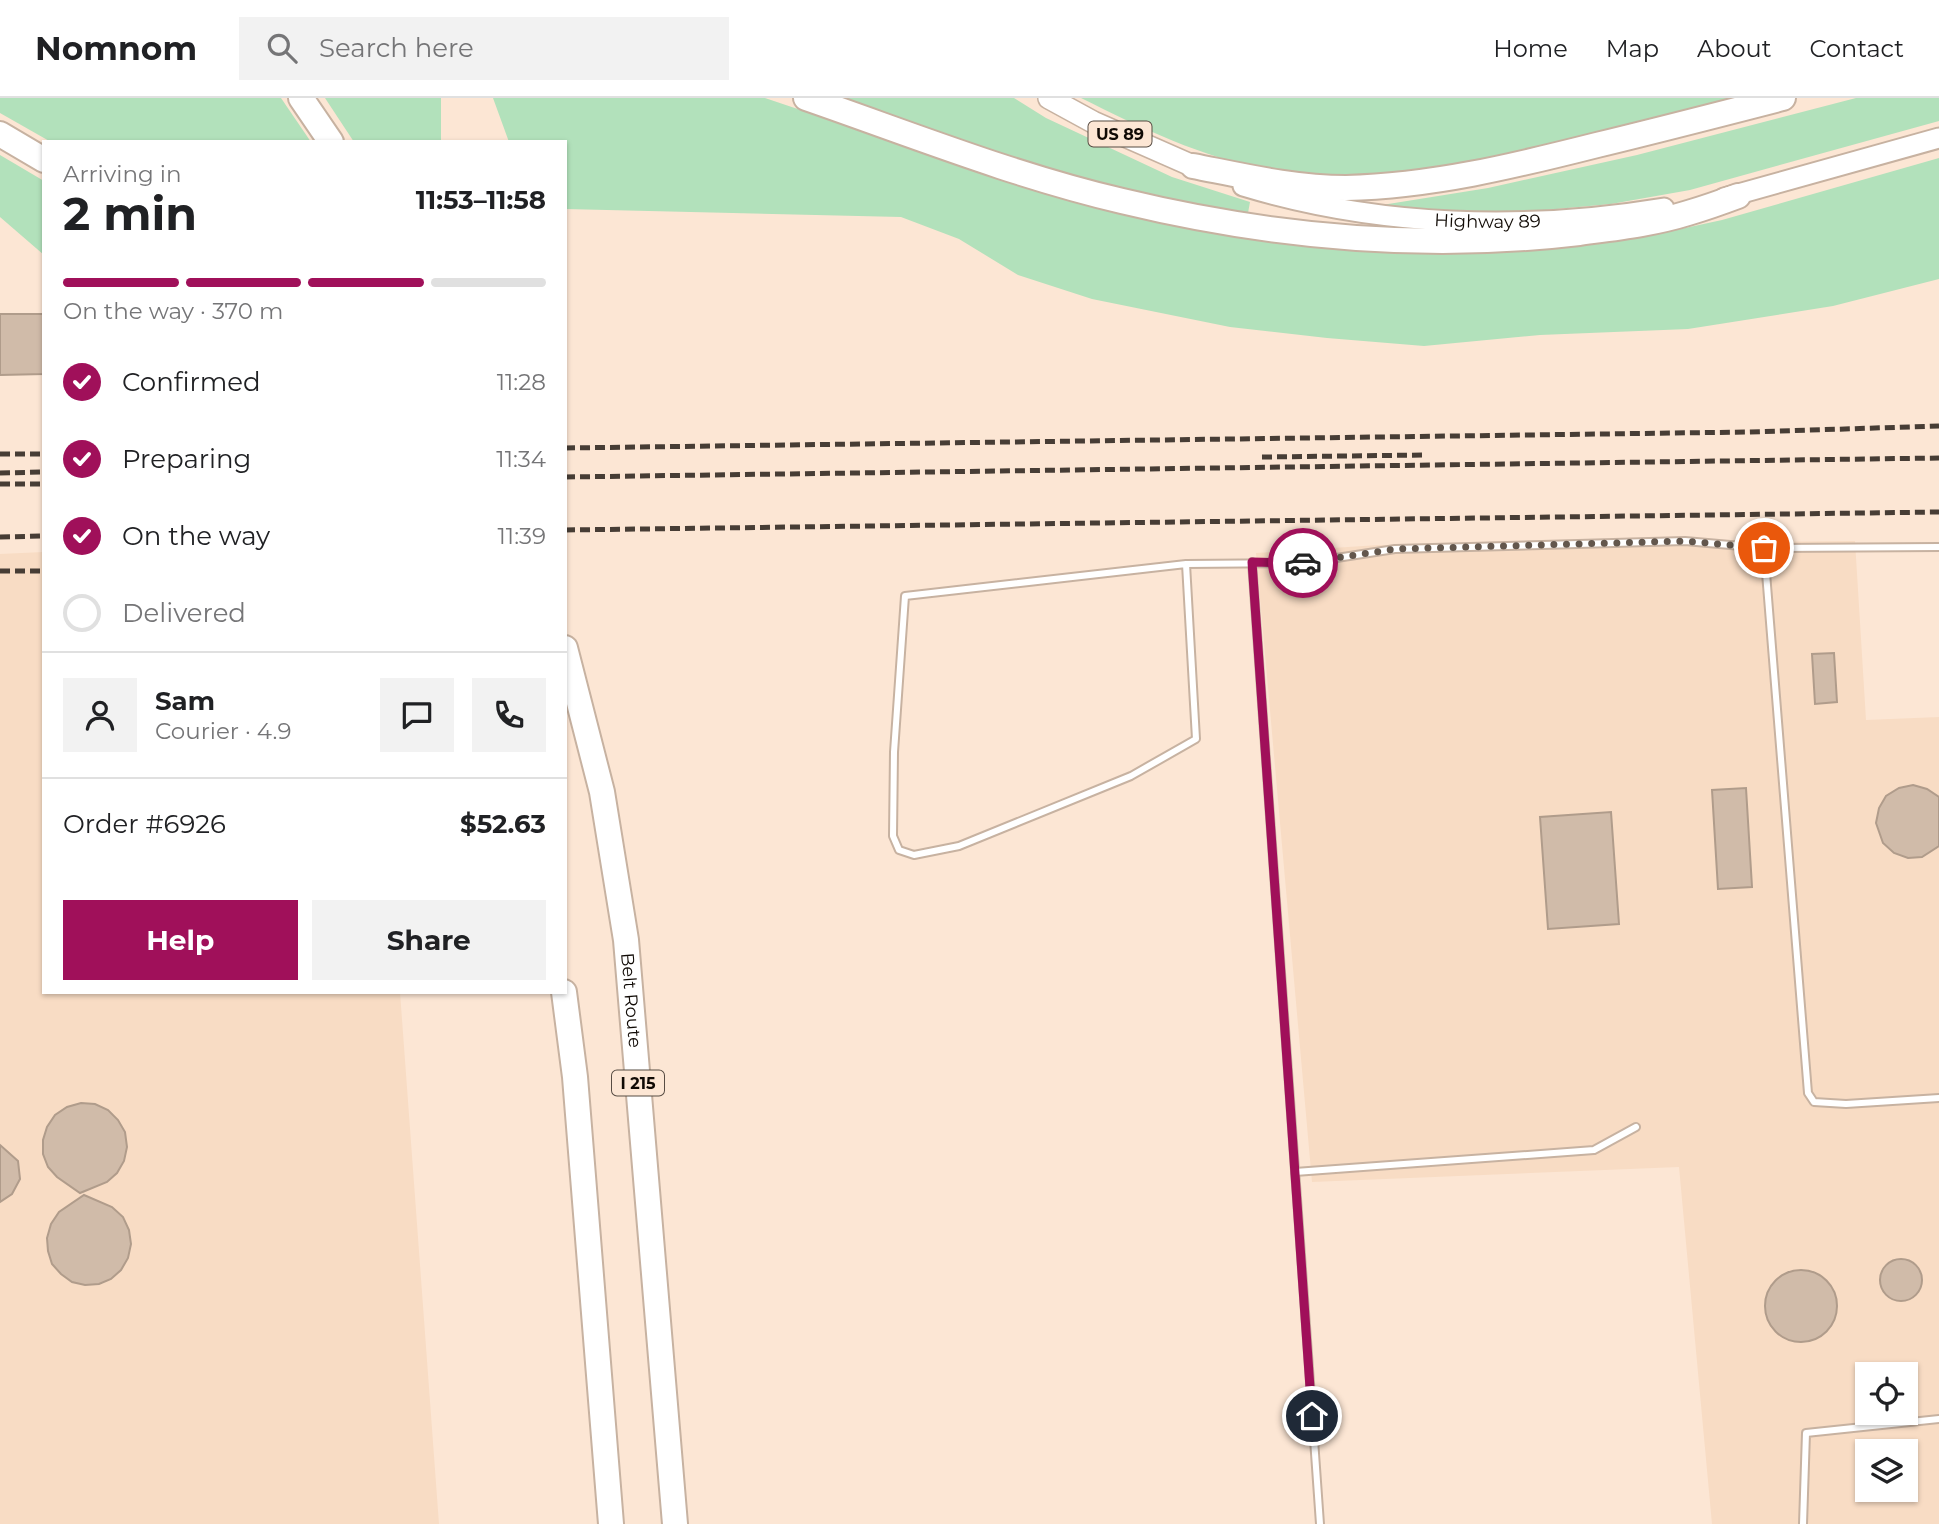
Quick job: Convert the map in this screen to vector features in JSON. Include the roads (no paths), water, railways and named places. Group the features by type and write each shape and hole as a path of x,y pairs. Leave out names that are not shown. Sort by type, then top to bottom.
{"highway":[{"path":"301,98 330,140"},
{"path":"806,98 1040,179 1122,201 1229,223 1312,233 1456,242 1529,239 1648,223 1688,214 1738,196"},
{"path":"1193,166 1288,184 1343,188 1402,185 1467,176 1524,164 1783,98"},
{"path":"0,134 42,159"},
{"name":"Belt Route","path":"567,656 602,792 626,940 675,1524"},
{"path":"564,994 575,1077 611,1524"}],"main road":[{"name":"Highway 89","path":"1049,98 1093,122 1231,182 1306,202 1375,214 1453,222 1561,220 1643,212 1738,196 1939,138"}],"lane":[{"path":"1186,564 1196,739 1131,776 959,846 914,855 899,850 893,836 894,752 905,596 1186,564 1304,563 1395,549 1685,541 1764,548 1939,547"},
{"path":"1764,548 1808,1093 1814,1102 1846,1104 1939,1098"},
{"path":"1252,562 1320,1524"},
{"path":"1295,1172 1594,1150 1636,1128"},
{"path":"1803,1524 1806,1433 1939,1419"}],"railway":[{"path":"567,448 1749,432 1939,426"},
{"path":"0,454 42,454"},
{"path":"1262,457 1426,455"},
{"path":"567,477 1939,458"},
{"path":"0,473 42,472"},
{"path":"0,484 42,484"},
{"path":"567,530 1939,512"},
{"path":"0,537 42,536"},
{"path":"0,571 42,571"}]}
